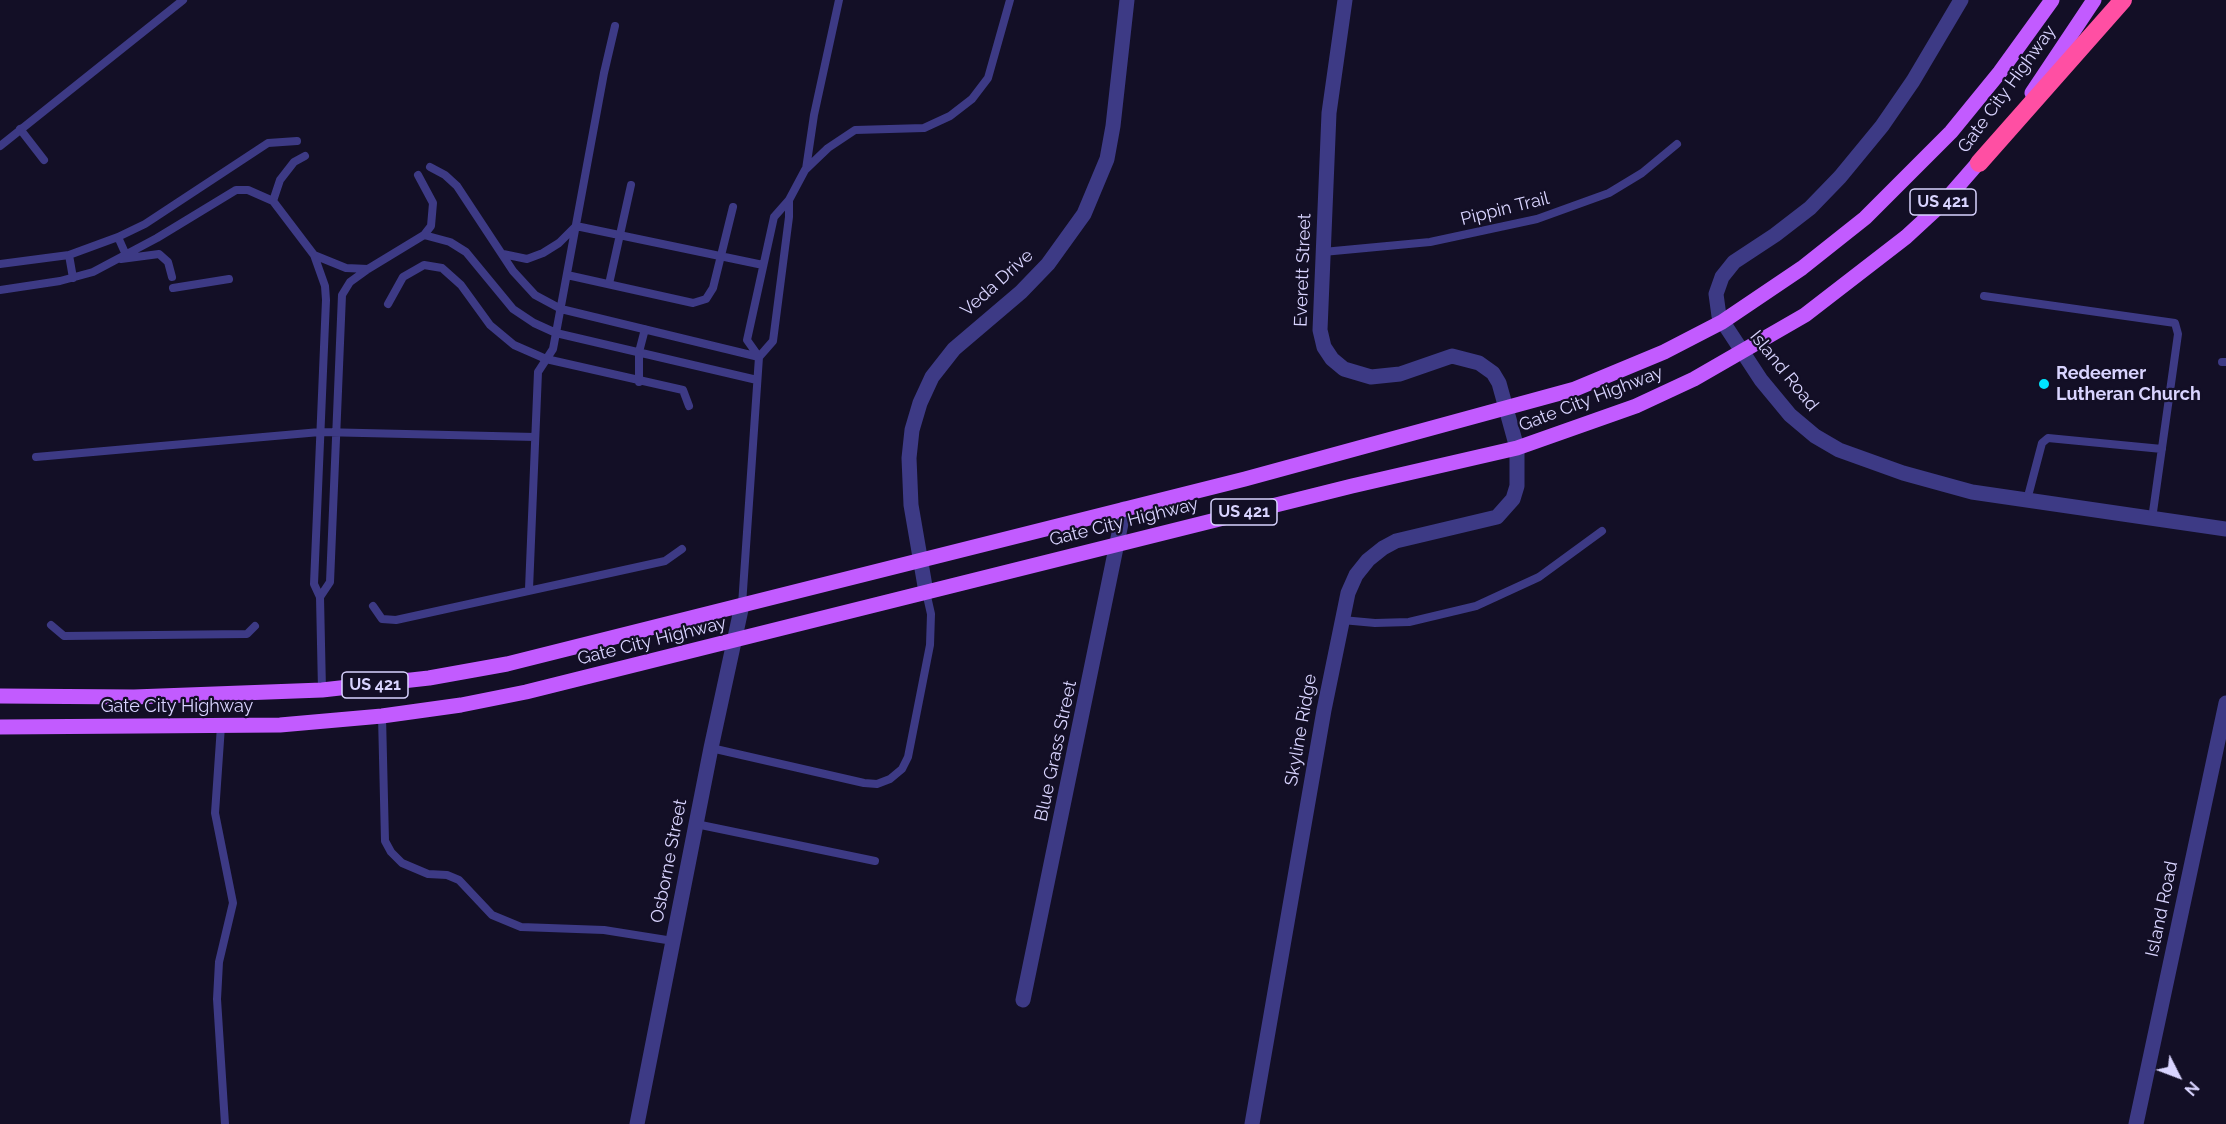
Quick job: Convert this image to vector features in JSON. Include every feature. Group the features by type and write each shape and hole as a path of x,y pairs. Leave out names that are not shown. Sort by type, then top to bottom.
{"highway":[{"path":"1979,163 2123,0"}],"main road":[{"name":"Gate City Highway","path":"0,696 145,697 322,690 429,678 507,664 1124,509 1507,409 1609,377 1722,322 1802,268 1864,218 1951,132 2001,72 2052,0"},
{"name":"Gate City Highway","path":"0,728 280,725 382,716 526,692 1117,544 1517,448 1636,406 1742,353 1805,315 1857,278 1906,237 1979,163 2023,106 2094,0"}],"street":[{"name":"Veda Drive","path":"926,592 911,505 909,458 920,403 932,377 954,350 1021,292 1048,264 1084,214 1096,190 1109,148 1127,0"},
{"name":"Everett Street","path":"1345,0 1329,112 1320,330 1324,347 1338,364 1357,374 1371,377 1411,371 1440,359 1466,357 1479,363 1493,373 1499,383 1517,448"},
{"name":"Island Road","path":"1961,0 1913,81 1882,126 1840,177 1810,208 1734,262 1722,277 1716,303 1722,322 1742,353 1790,416 1815,436 1839,450 1903,473 1972,492 2226,529"},
{"name":"Skyline Ridge","path":"1252,1124 1348,593 1356,575 1368,560 1396,541 1484,522 1506,510 1517,486 1517,448"},
{"name":"Blue Grass Street","path":"1023,1000 1124,509"},
{"name":"Osborne Street","path":"637,1124 711,748 742,605"},
{"name":"Island Road","path":"2136,1124 2226,703"}],"lane":[{"path":"0,146 183,0"},
{"path":"806,170 814,115 839,0"},
{"path":"759,357 747,340 774,216 789,200 806,170 828,148 855,130 924,128 950,116 965,105 988,78 1010,0"},
{"path":"529,590 538,372 553,349 602,84 615,26"},
{"path":"20,129 44,160"},
{"path":"0,264 69,255 118,237 145,224 268,143 297,141"},
{"name":"Pippin Trail","path":"1323,252 1430,242 1537,219 1609,193 1642,173 1677,144"},
{"path":"273,201 279,180 294,162 305,156"},
{"path":"430,167 445,175 457,186 513,271 535,295 561,309 759,357"},
{"path":"320,597 330,582 342,295 350,282 368,268 424,236 432,226 433,203 418,175"},
{"path":"609,284 631,184"},
{"path":"0,290 73,278 93,272 236,190 248,190 273,201 314,255 325,286 314,584 320,597 322,690"},
{"path":"742,605 759,357 773,341 789,217 789,200"},
{"path":"567,275 693,303 706,299 713,288 733,207"},
{"path":"576,226 763,265"},
{"path":"502,254 527,259 543,253 559,243 576,226"},
{"path":"424,236 450,242 466,252 513,309 534,323 556,333 757,380"},
{"path":"118,237 126,255"},
{"path":"117,260 159,254 168,262 172,277"},
{"path":"69,255 73,278"},
{"path":"314,255 346,268 368,268"},
{"path":"388,304 403,277 424,265 442,268 461,285 490,325 514,345 546,359 639,382 683,390 690,406"},
{"path":"173,288 229,279"},
{"path":"1984,296 2175,323 2178,334 2152,519"},
{"path":"639,382 639,352 645,329"},
{"path":"36,457 320,432 535,437"},
{"path":"2026,501 2042,443 2048,438 2162,449"},
{"path":"1342,620 1376,623 1409,622 1476,606 1539,577 1602,531"},
{"path":"373,606 382,619 396,620 665,561 682,549"},
{"path":"711,748 864,783 877,784 890,779 902,769 908,757 930,645 931,614 926,592"},
{"path":"51,624 64,636 247,634 255,626"},
{"path":"382,716 385,841 391,852 402,863 428,874 447,875 459,879 492,915 521,927 604,930 673,941"},
{"path":"221,726 215,813 233,903 219,962 217,999 225,1124"},
{"path":"696,824 875,861"}],"place":[{"name":"Redeemer Lutheran Church","path":"2044,384"}]}
